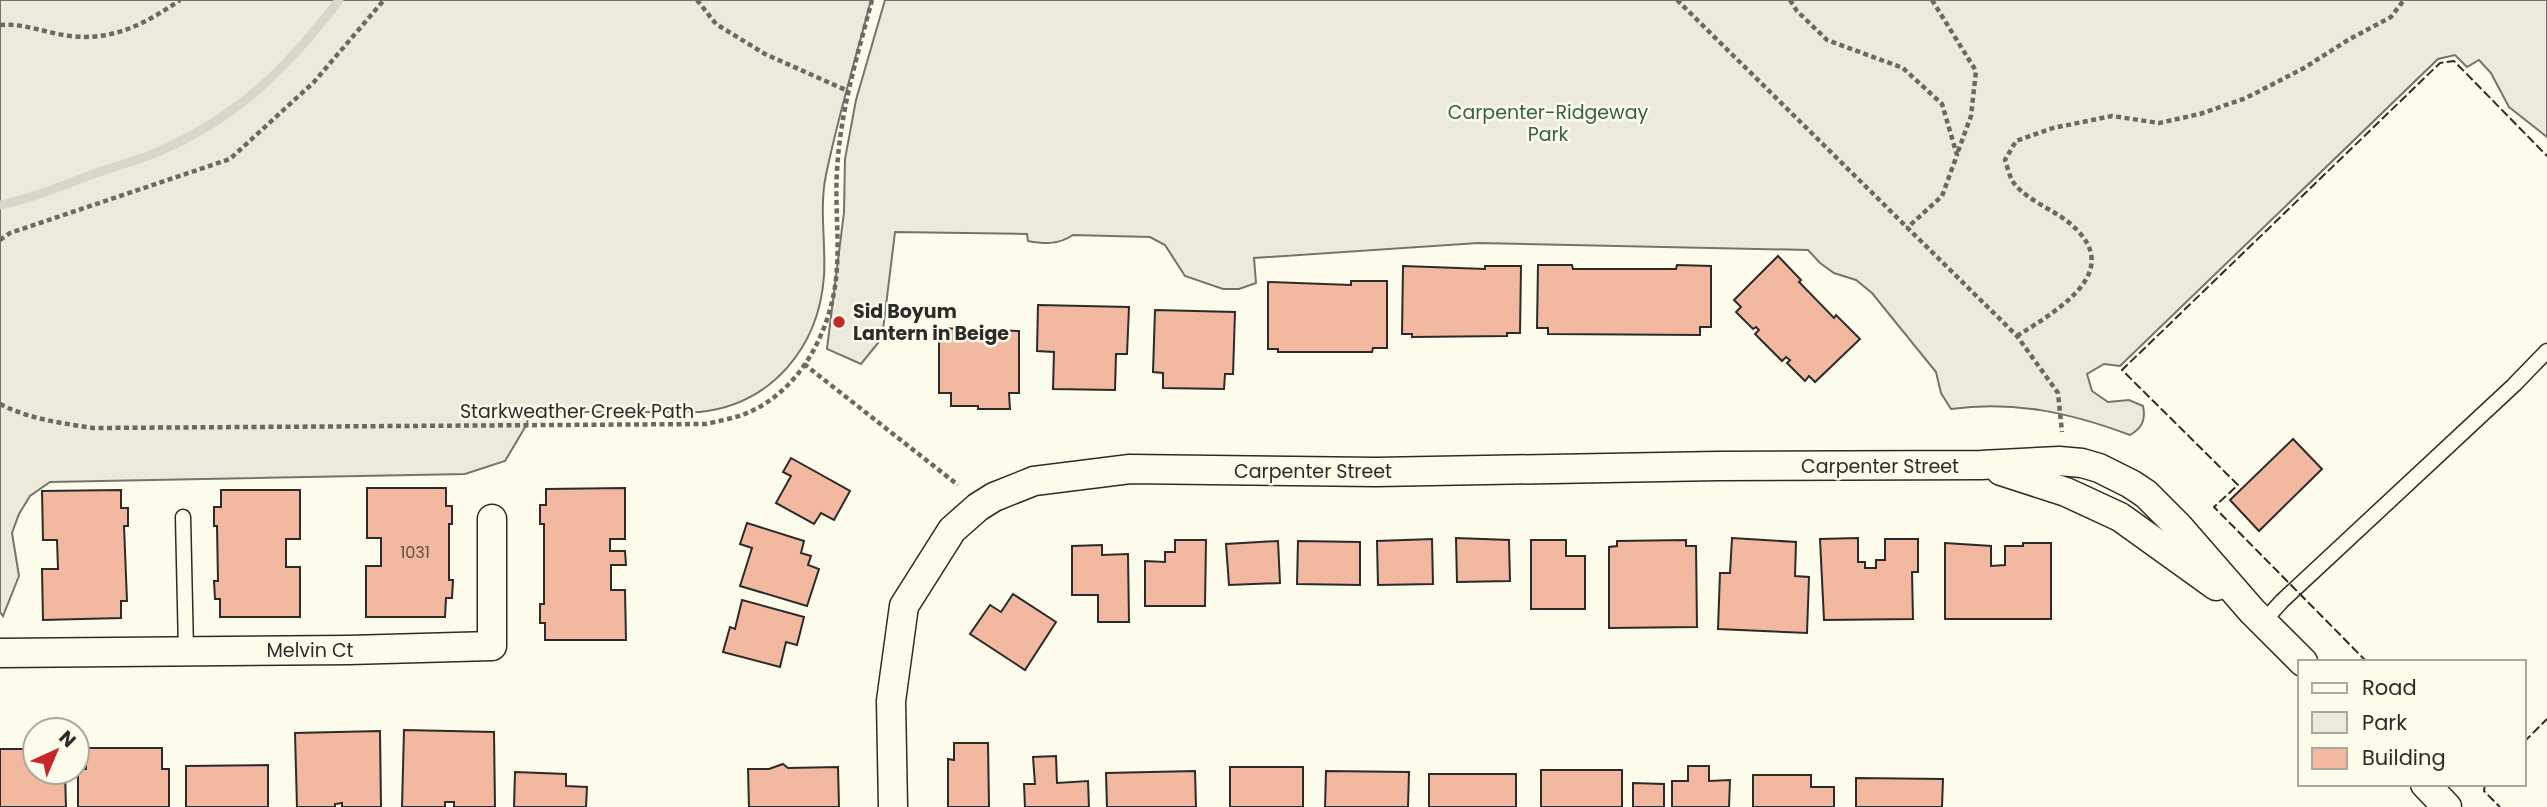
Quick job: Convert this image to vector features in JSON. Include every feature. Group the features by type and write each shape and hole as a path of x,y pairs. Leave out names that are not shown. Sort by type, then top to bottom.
{"street":[{"name":"Carpenter Street","path":"893,807 891,701 904,606 952,530 978,507 1034,481 1130,470 1376,472 1718,466 1981,466 2059,461 2082,463 2099,468 2146,494 2301,660"},
{"name":"Melvin Ct","path":"0,653 492,646 492,519"},
{"path":"2427,786 2447,807"}],"lane":[{"path":"2258,617 2282,601 2547,351"},
{"path":"183,517 186,650"}],"path":[{"path":"0,25 25,26 70,36 121,33 143,24 180,0"},
{"path":"0,240 10,233 230,159 314,82 384,0"},
{"path":"697,0 716,24 765,54 848,91"},
{"name":"Starkweather Creek Path","path":"0,404 16,412 52,422 93,428 706,424 744,414 766,402 804,364 826,327 832,309 837,267 837,171 843,111 872,0"},
{"path":"1677,0 2017,336 2058,393 2063,437"},
{"path":"1790,0 1797,11 1827,40 1903,68 1942,104 1957,155"},
{"path":"1907,228 1942,196 1971,116 1976,71 1932,0"},
{"path":"2017,336 2060,309 2082,287 2092,263 2085,237 2012,182 2005,160 2015,141 2053,128 2112,116 2159,123 2200,114 2246,98 2391,17 2404,0"},
{"path":"804,364 955,481 978,507"}],"green space":[{"path":"0,0 871,0 826,175 823,200 824,276 813,326 802,348 770,384 726,407 700,412 529,412 527,424 505,461 465,474 50,482 30,496 12,533 19,576 3,616 0,612"},
{"name":"Carpenter-Ridgeway Park","path":"885,0 2547,0 2547,137 2509,107 2491,73 2479,60 2467,67 2455,55 2438,59 2120,366 2104,364 2087,374 2092,391 2108,402 2129,400 2143,406 2142,423 2130,435 2086,420 2042,410 1997,406 1951,409 1941,393 1936,372 1872,293 1856,280 1834,273 1808,250 1478,243 1254,258 1256,283 1239,289 1223,289 1185,276 1165,245 1150,237 1073,235 1062,241 1045,243 1028,241 1027,234 895,232 882,338 861,364 827,349 844,212 845,159 856,100"}],"building":[{"path":"1778,256 1834,318 1836,315 1860,339 1815,382 1809,376 1805,381 1787,363 1790,360 1786,357 1782,361 1755,334 1759,330 1756,327 1753,329 1736,312 1741,307 1734,300"},
{"path":"1538,265 1572,265 1573,269 1676,269 1677,265 1711,266 1711,327 1700,327 1700,335 1548,334 1548,328 1537,328"},
{"path":"1403,266 1485,269 1485,266 1521,266 1520,333 1507,333 1507,336 1412,337 1412,334 1402,334"},
{"path":"1351,281 1387,281 1387,348 1373,348 1372,352 1278,352 1278,349 1268,349 1268,282 1351,285"},
{"path":"1038,305 1129,307 1127,354 1116,354 1115,390 1053,389 1054,352 1037,351"},
{"path":"1155,310 1235,312 1233,374 1225,374 1224,389 1163,388 1163,373 1153,372"},
{"path":"939,328 1019,331 1019,393 1009,393 1010,409 951,406 951,393 939,393"},
{"path":"2293,439 2322,469 2259,531 2230,500"},
{"path":"791,458 850,491 834,520 821,513 814,524 776,503 791,476 783,472"},
{"path":"367,488 446,488 446,506 452,506 452,524 449,524 449,580 453,580 452,598 446,598 445,617 366,617 366,566 381,566 381,538 367,538"},
{"path":"625,488 625,539 610,539 610,551 625,551 626,565 611,565 611,590 625,590 626,640 545,640 545,623 540,623 540,604 544,604 544,524 540,524 540,505 546,505 546,489"},
{"path":"121,490 121,508 128,508 128,526 124,526 127,601 121,601 121,618 43,620 42,569 58,569 57,540 43,540 42,491"},
{"path":"221,490 300,490 300,539 286,539 286,567 300,567 300,617 220,617 220,599 215,599 214,581 218,581 214,507 221,507"},
{"path":"747,523 804,541 801,553 811,556 808,565 819,569 807,606 740,586 752,548 740,544"},
{"path":"1456,538 1509,540 1510,581 1457,582"},
{"path":"1732,538 1796,542 1795,576 1809,577 1807,633 1718,629 1720,573 1730,573"},
{"path":"1858,538 1858,562 1865,562 1865,568 1876,568 1876,560 1885,560 1885,539 1918,539 1918,572 1912,572 1913,619 1824,620 1820,539"},
{"path":"1432,539 1433,584 1378,585 1377,541"},
{"path":"1175,540 1206,540 1205,606 1145,606 1145,561 1165,562 1165,552 1175,552"},
{"path":"1531,540 1566,540 1566,556 1585,556 1585,609 1531,609"},
{"path":"1686,540 1686,546 1696,546 1697,627 1609,628 1609,547 1617,546 1617,541"},
{"path":"1278,541 1280,583 1229,585 1226,544"},
{"path":"1298,541 1360,542 1360,585 1297,584"},
{"path":"1945,543 1991,546 1991,566 2005,565 2005,546 2051,543 2051,619 1945,619"},
{"path":"1102,545 1102,555 1128,554 1129,622 1098,622 1098,595 1072,595 1072,546"},
{"path":"1013,594 1056,622 1025,670 970,634 990,605 1001,612"},
{"path":"742,600 804,617 797,645 786,642 780,667 723,652 730,627 735,629"},
{"path":"404,730 494,732 495,807 454,807 454,802 445,802 445,807 402,807"},
{"path":"380,731 381,807 342,807 342,803 335,804 335,807 297,807 295,733"},
{"path":"954,743 988,743 989,807 948,807 948,759 954,760"},
{"path":"91,748 162,748 162,769 169,769 169,807 78,807 78,786 91,786"},
{"path":"0,749 21,749 21,786 65,786 66,807 0,807"},
{"path":"1056,756 1057,783 1088,781 1089,807 1025,807 1024,784 1035,784 1033,757"},
{"path":"783,764 788,768 838,767 839,807 749,807 748,769 769,769"},
{"path":"268,765 268,807 186,807 186,766"},
{"path":"1688,766 1709,766 1709,781 1730,780 1729,807 1672,807 1672,781 1688,781"},
{"path":"1230,767 1303,767 1303,807 1230,807"},
{"path":"1541,770 1622,770 1622,807 1541,807"},
{"path":"1195,771 1196,807 1107,807 1106,773"},
{"path":"1326,771 1409,772 1408,807 1325,807"},
{"path":"515,772 566,774 566,786 587,787 586,807 514,807"},
{"path":"1429,774 1516,774 1516,807 1429,807"},
{"path":"1753,775 1811,775 1811,787 1834,787 1834,807 1753,807"},
{"path":"1856,778 1943,779 1942,807 1856,807"},
{"path":"1633,783 1664,784 1664,807 1633,807"}],"waterway":[{"path":"0,205 146,157 215,122 281,68 339,0"}],"fence":[{"path":"2365,660 2214,507 2238,485 2122,370 2440,63 2454,61 2547,156"},
{"path":"2526,740 2547,719"},
{"path":"2485,786 2484,791 2500,807"}],"place":[{"name":"Sid Boyum Lantern in Beige","path":"839,322"}]}
